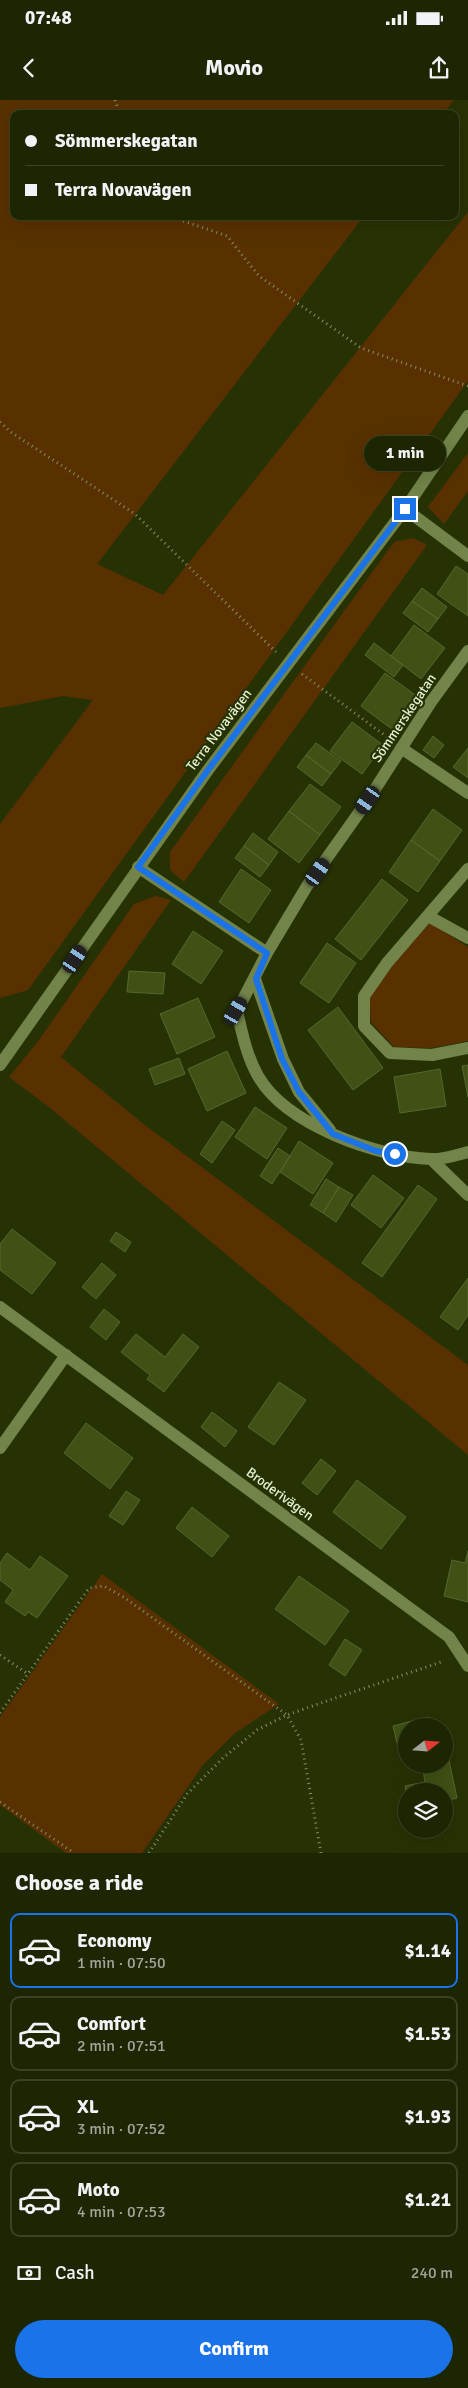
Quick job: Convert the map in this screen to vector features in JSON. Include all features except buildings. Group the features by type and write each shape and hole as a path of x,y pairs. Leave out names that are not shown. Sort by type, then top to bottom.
{"street":[{"name":"Terra Novavägen","path":"0,1065 138,867 288,663 405,509 468,416"},
{"path":"405,509 468,556"},
{"name":"Sömmerskegatan","path":"468,651 431,702 368,800 307,886 267,953 256,979 236,1011 244,1041 258,1077 286,1109 333,1134 376,1151 432,1160 468,1152"},
{"path":"401,748 468,793"},
{"path":"138,867 267,953"},
{"path":"468,869 386,963 364,996 364,1026 390,1053 432,1055 468,1048"},
{"path":"428,916 468,938"},
{"name":"Sömmerskegatan","path":"256,979 282,1059 299,1092 333,1134"},
{"path":"432,1160 468,1195"},
{"name":"Broderivägen","path":"0,1307 449,1637 464,1660"},
{"path":"0,1448 66,1355"}],"path":[{"path":"181,220 227,236 259,276 361,348 468,386"},
{"path":"0,422 12,433 135,514 288,663 401,748"},
{"path":"0,1713 89,1588 104,1586 125,1598 287,1715 301,1740 321,1853"},
{"path":"0,1655 28,1674"},
{"path":"149,1853 187,1794 223,1758 257,1730 287,1715 464,1660"},
{"path":"0,1802 74,1853"}],"shaded area":[{"path":"0,100 454,100 446,110 10,110 10,220 361,220 97,564 163,595 468,212 468,381 28,990 0,998 0,824 93,700 63,696 0,708"},
{"path":"468,453 468,491 444,524 428,507"},
{"path":"413,538 427,545 184,882 170,870 170,852 394,542"},
{"path":"156,896 171,900 61,1057 141,1122 468,1365 468,1455 45,1104 9,1077 39,1040 134,904"},
{"path":"430,923 468,947 468,1041 431,1048 394,1047 371,1022 369,997 396,961"},
{"path":"102,1574 279,1704 235,1733 203,1765 142,1853 66,1853 0,1805 0,1717"}],"route":[{"path":"395,1154 376,1151 333,1134 299,1092 282,1059 256,979 267,953 138,867 208,770 405,509"}]}
